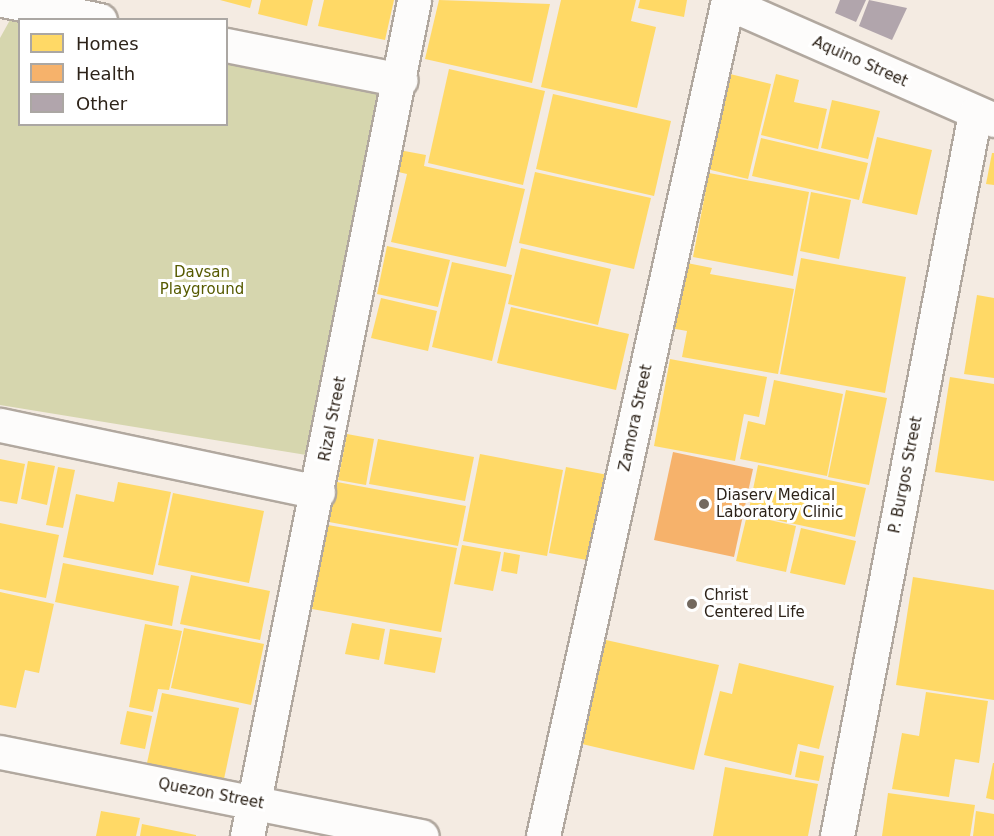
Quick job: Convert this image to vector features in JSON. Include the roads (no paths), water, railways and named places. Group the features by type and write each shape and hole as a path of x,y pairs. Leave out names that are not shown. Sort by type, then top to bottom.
{"street":[{"path":"3,0 90,18"},
{"name":"Rizal Street","path":"247,836 401,80 414,0"},
{"name":"Aquino Street","path":"728,1 985,117"},
{"name":"Zamora Street","path":"543,836 728,1"},
{"path":"228,45 401,80"},
{"name":"P. Burgos Street","path":"837,836 985,117"},
{"path":"0,425 318,492"},
{"name":"Quezon Street","path":"0,752 422,836"}],"place":[{"name":"Diaserv Medical Laboratory Clinic","path":"704,504"},
{"name":"Christ Centered Life","path":"692,604"}],"park label":[{"name":"Davsan Playground","path":"202,280"}]}
